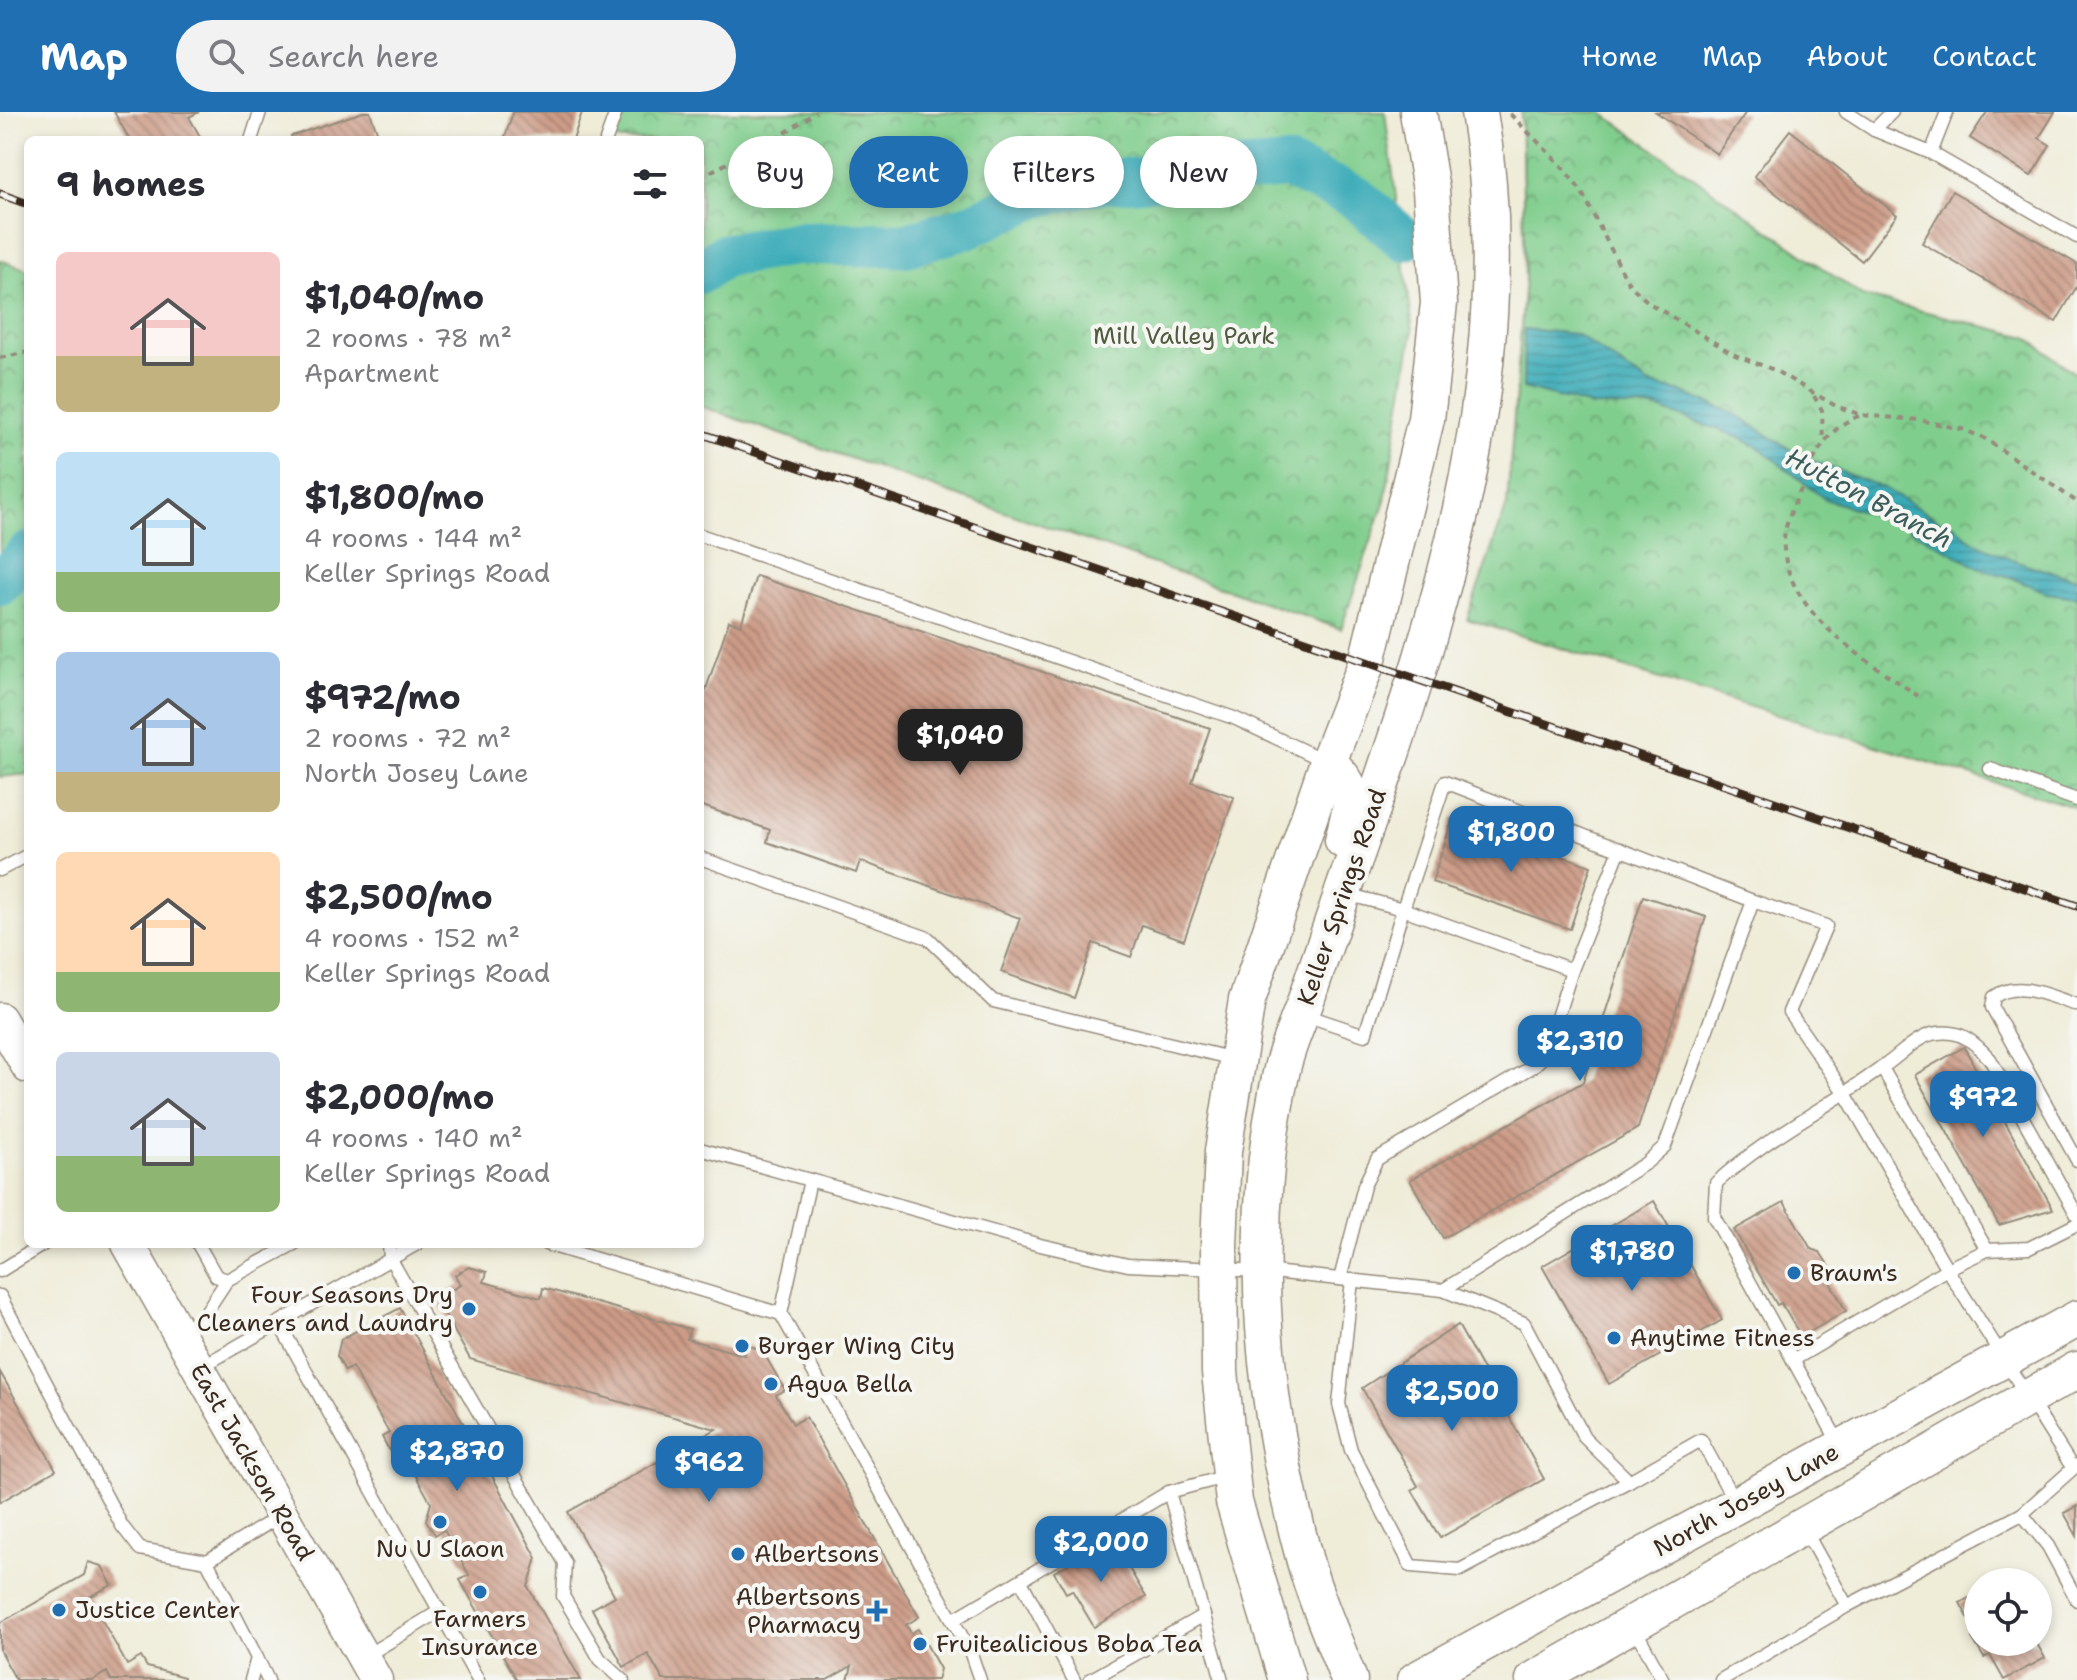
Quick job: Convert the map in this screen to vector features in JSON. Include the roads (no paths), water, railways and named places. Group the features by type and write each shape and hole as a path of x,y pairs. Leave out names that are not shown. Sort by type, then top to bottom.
{"main road":[{"path":"1287,1680 1234,1502 1220,1372 1223,1151 1247,1000 1328,762 1367,662 1426,419 1439,303 1431,190 1418,112"},
{"name":"Keller Springs Road","path":"1349,1680 1303,1554 1275,1428 1261,1313 1268,1152 1282,1066 1418,680 1476,435 1491,304 1488,197 1479,112"},
{"path":"1328,762 1348,782 1353,799 1340,851 1343,893"},
{"name":"North Josey Lane","path":"1416,1680 2077,1319"},
{"name":"North Josey Lane","path":"1534,1680 2029,1394 2077,1370"}],"street":[{"path":"0,1019 24,1060"},
{"name":"East Jackson Road","path":"130,1248 370,1668"}],"lane":[{"path":"252,136 260,112"},
{"path":"607,136 616,112"},
{"path":"1846,112 1874,130 1931,153 2077,237"},
{"path":"1874,130 1892,112"},
{"path":"1931,153 1947,112"},
{"path":"704,536 1234,718 1328,762"},
{"path":"1990,769 2077,800"},
{"path":"1302,1014 1365,1035 1445,782 1753,901 1826,926 1789,1012 1846,1095 1947,1269 2075,1466 2022,1514 1847,1606 1721,1680"},
{"path":"1620,849 1572,970 1545,1055 1532,1067 1377,1159 1364,1186 1346,1280 1339,1404 1351,1450 1411,1566 1460,1570 1701,1440 1737,1505"},
{"path":"0,870 24,857"},
{"path":"704,859 928,938 993,1001 1237,1060"},
{"path":"1343,893 1403,909 1572,970"},
{"path":"1443,1290 1646,1163 1665,1146 1753,901"},
{"path":"2077,1005 2019,988 2004,989 1994,997 1992,1007 2077,1160"},
{"path":"1842,1447 1714,1217 1716,1183 1746,1155 1846,1095 1919,1041 1936,1033 1957,1034 1972,1040 1990,1059 2077,1215"},
{"path":"1882,1068 1987,1250"},
{"path":"704,1150 1040,1245 1128,1265 1263,1271 1443,1290 1524,1323 1584,1437 1629,1481"},
{"path":"810,1180 781,1314 970,1651 980,1680"},
{"path":"1793,1360 1947,1269 1987,1250 2029,1248 2077,1224"},
{"path":"0,1271 37,1248"},
{"path":"200,1248 216,1276 227,1280"},
{"path":"179,1333 202,1318 227,1280 287,1248"},
{"path":"389,1248 390,1258 565,1563 563,1596 600,1659 623,1680"},
{"path":"199,1368 409,1248"},
{"path":"559,1248 781,1314"},
{"path":"0,1296 122,1526 140,1549 207,1561 282,1515"},
{"path":"279,1323 478,1680"},
{"path":"953,1620 1169,1492 1231,1475"},
{"path":"1169,1492 1222,1680"},
{"path":"2022,1514 2048,1546 2077,1600"},
{"path":"1802,1525 1847,1606"},
{"path":"207,1561 268,1680"},
{"path":"1021,1581 1074,1680"},
{"path":"370,1668 440,1611"},
{"path":"1090,1680 1204,1615"},
{"path":"1632,1623 1663,1680"},
{"path":"251,1680 257,1658"}],"water":[{"path":"1524,329 1576,334 1648,384 1681,392 1733,413 1801,456 1884,488 1940,521 1954,524 1977,543 1993,551 2077,578 2077,597 2047,593 1981,569 1899,523 1825,499 1757,446 1731,434 1656,408 1591,406 1523,388"}],"waterway":[{"name":"Hutton Branch","path":"704,269 724,256 800,243 905,245 967,227 1036,196 1090,183 1288,167 1355,197 1404,239"},
{"name":"Hutton Branch","path":"0,583 24,558"}],"railway":[{"path":"0,194 24,203"},
{"path":"704,434 2077,906"}],"place":[{"name":"Braum's","path":"1794,1273"},
{"name":"Four Seasons Dry Cleaners and Laundry","path":"469,1309"},
{"name":"Anytime Fitness","path":"1614,1338"},
{"name":"Burger Wing City","path":"742,1346"},
{"name":"Agua Bella","path":"771,1384"},
{"name":"Nu U Slaon","path":"440,1522"},
{"name":"Albertsons","path":"738,1554"},
{"name":"Farmers Insurance","path":"480,1592"},
{"name":"Justice Center","path":"59,1610"},
{"name":"Albertsons Pharmacy","path":"877,1611"},
{"name":"Fruitealicious Boba Tea","path":"920,1644"}],"park label":[{"name":"Mill Valley Park","path":"1184,336"}]}
